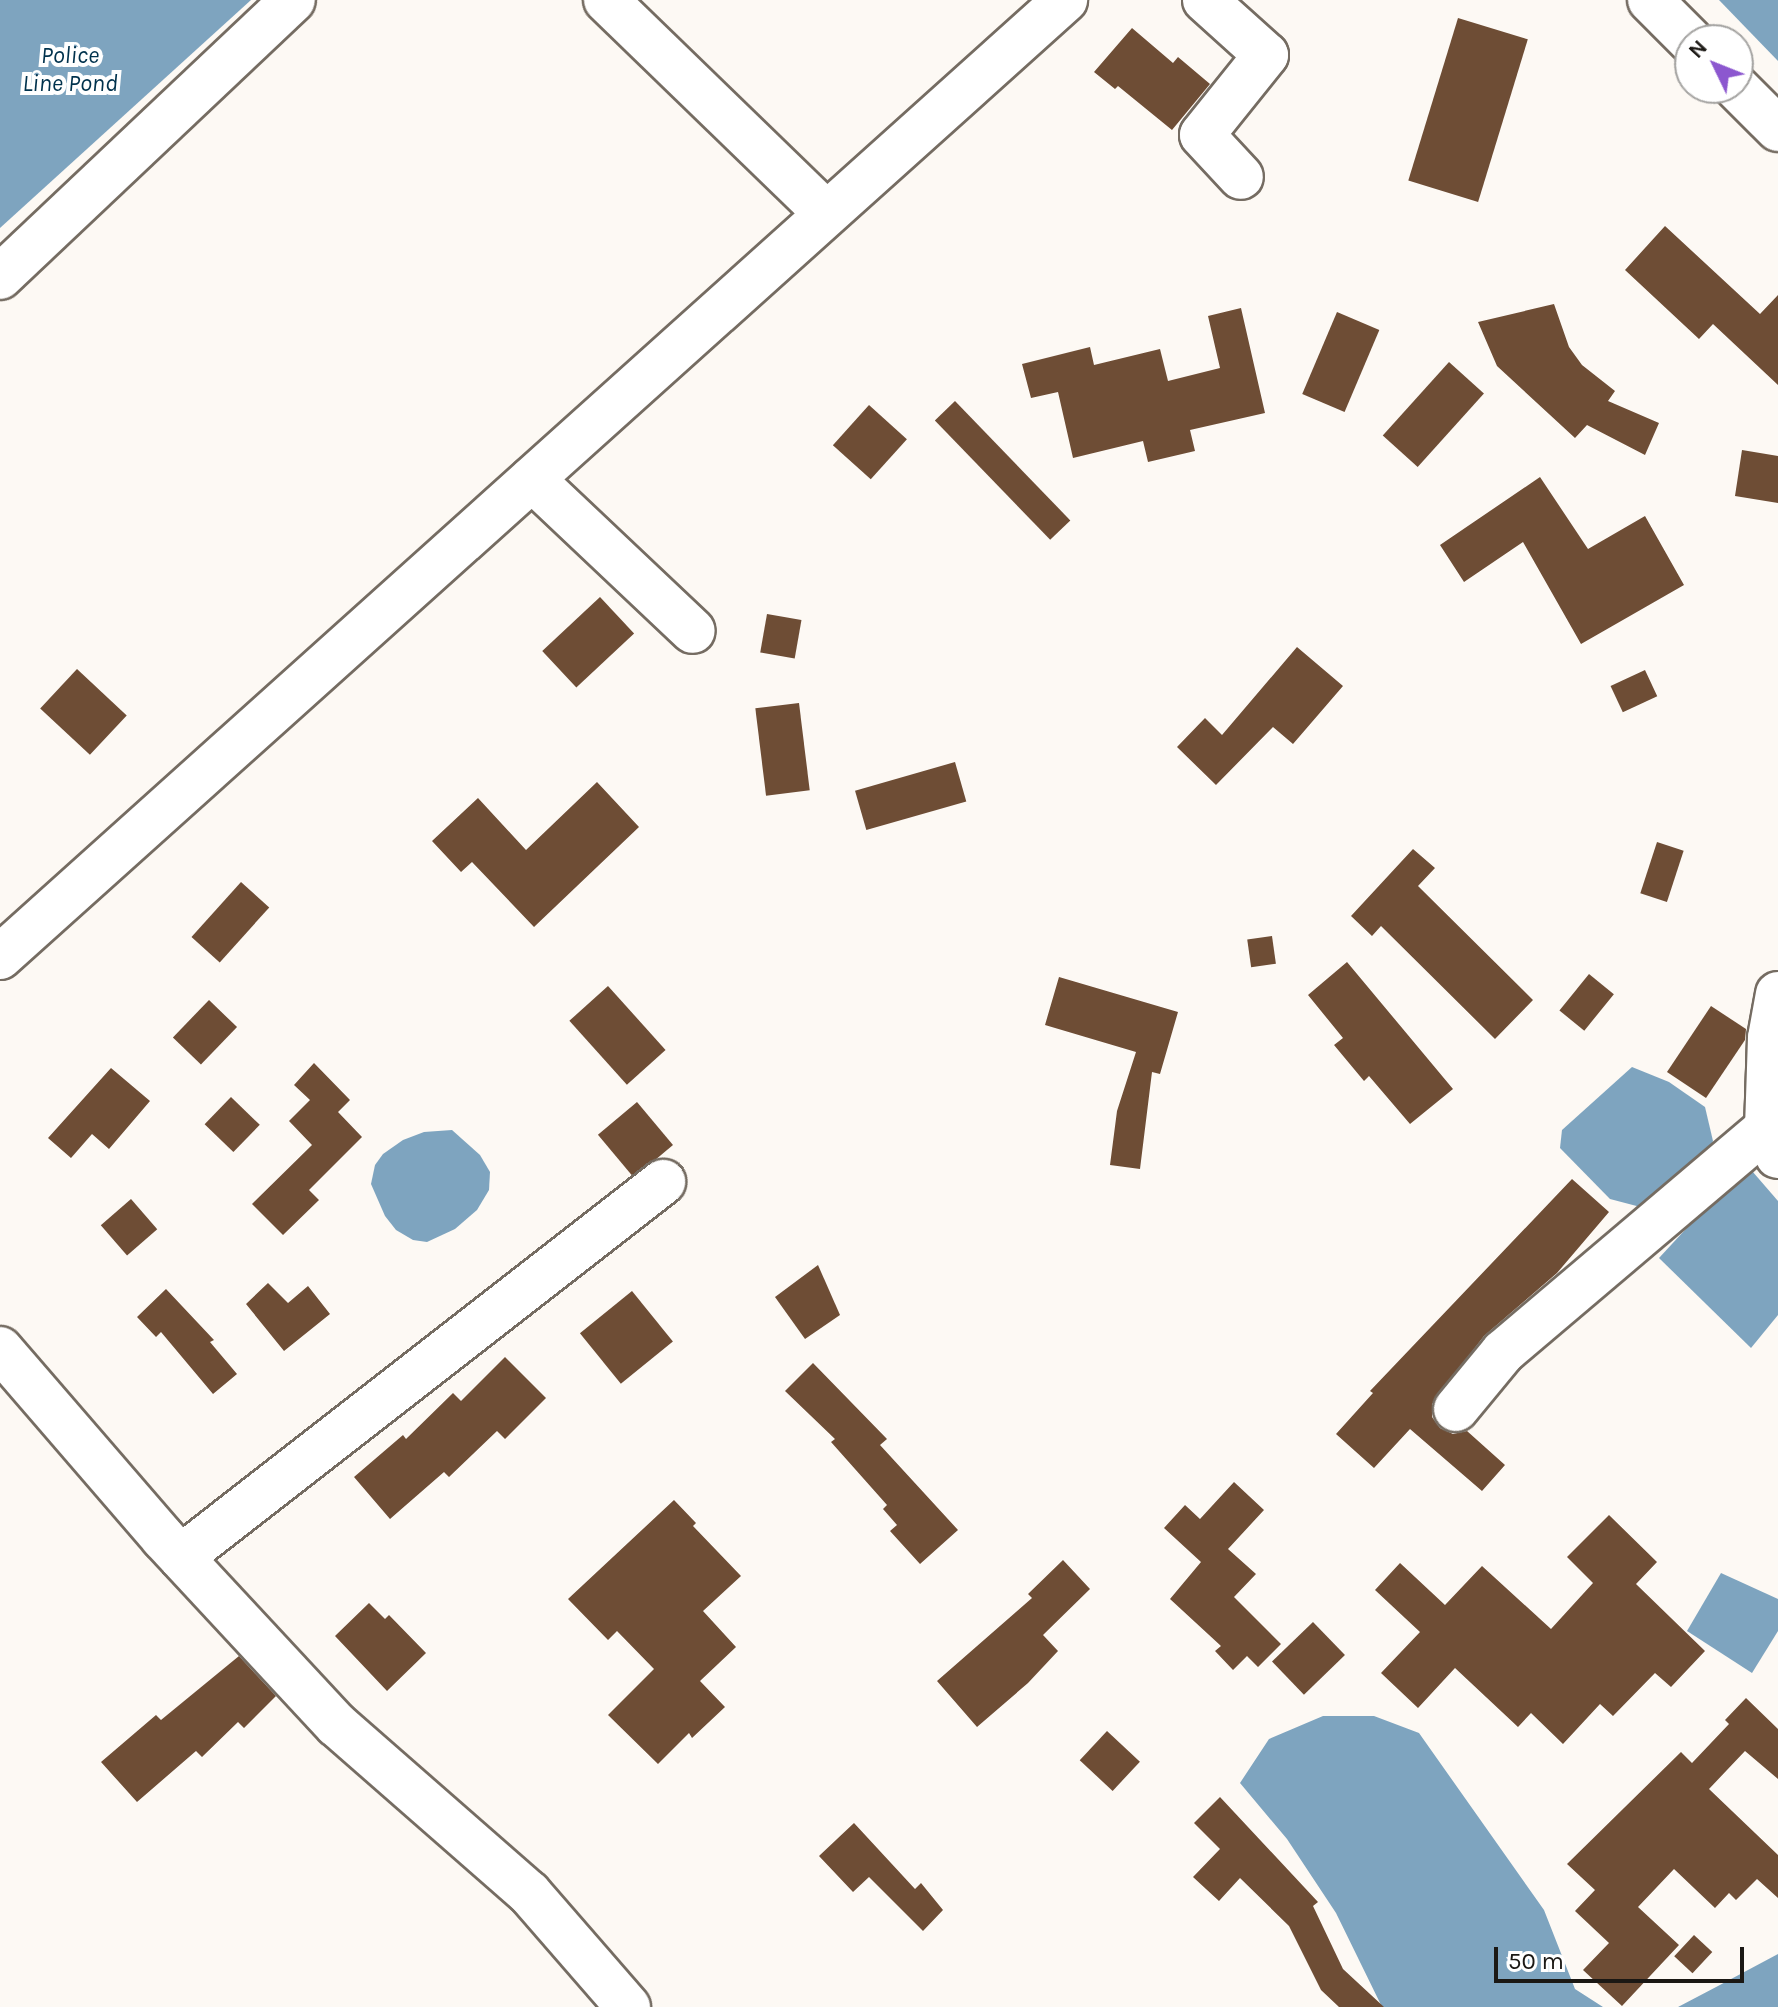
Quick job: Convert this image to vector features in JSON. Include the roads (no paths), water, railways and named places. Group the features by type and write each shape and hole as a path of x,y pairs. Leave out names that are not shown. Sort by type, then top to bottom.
{"street":[{"path":"0,277 293,0"},
{"path":"606,0 826,213"},
{"path":"0,957 1065,0"},
{"path":"1205,0 1266,55 1202,135 1241,177"},
{"path":"1650,0 1674,24"},
{"path":"1753,104 1778,129"},
{"path":"532,479 693,631"},
{"path":"1456,1409 1503,1352 1773,1142 1770,1038 1778,994"},
{"path":"181,1557 663,1182"},
{"path":"0,1349 181,1557 337,1725 529,1893 628,2007"}],"water":[{"name":"Police Line Pond","path":"0,0 251,0 0,228"},
{"path":"1719,0 1778,0 1778,61 1754,36 1754,24 1742,24"},
{"path":"1632,1067 1669,1082 1705,1107 1713,1141 1700,1168 1648,1209 1610,1199 1560,1148 1562,1130"},
{"path":"452,1130 480,1155 490,1172 489,1190 477,1210 455,1229 427,1242 413,1240 396,1230 385,1216 371,1184 375,1165 383,1154 403,1140 424,1132"},
{"path":"1746,1164 1778,1201 1778,1315 1751,1348 1659,1258"},
{"path":"1721,1573 1778,1599 1778,1631 1752,1673 1687,1631"},
{"path":"1323,1716 1374,1716 1419,1733 1544,1910 1575,1989 1603,2007 1382,2007 1336,1913 1287,1839 1240,1783 1269,1739"},
{"path":"1778,1954 1778,2007 1678,2007 1718,1986"}]}
